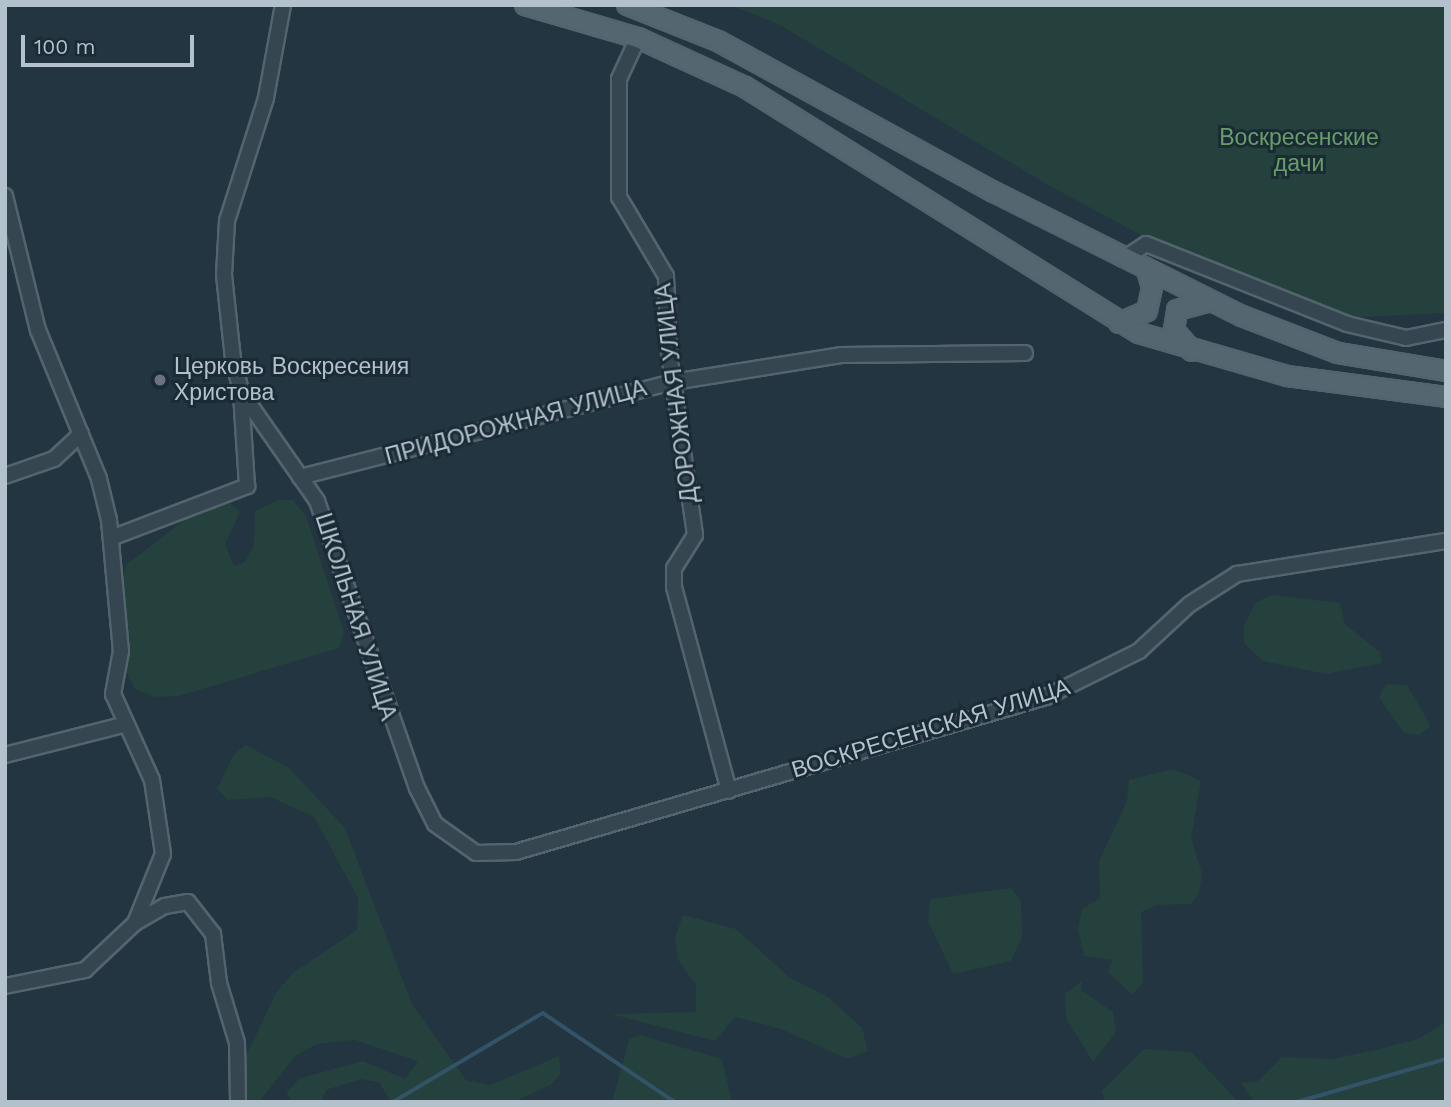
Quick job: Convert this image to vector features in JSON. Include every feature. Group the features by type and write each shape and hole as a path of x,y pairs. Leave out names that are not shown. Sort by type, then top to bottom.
{"main road":[{"path":"525,5 638,38 745,87 1119,323 1194,352 1287,376 1446,397"},
{"path":"626,5 729,47 1123,259 1210,301 1338,353 1446,371"},
{"path":"1119,323 1147,311 1152,299 1147,271"},
{"path":"1194,352 1180,340 1173,320 1185,303 1210,301"}],"street":[{"name":"ШКОЛЬНАЯ УЛИЦА","path":"280,10 265,98 228,221 225,275 241,392 317,501 399,751 435,824 475,853"},
{"name":"ДОРОЖНАЯ УЛИЦА","path":"638,38 619,79 619,197 666,276 673,382 695,535 674,568 674,587 729,791"},
{"path":"5,195 38,330 82,434 111,538 121,651 113,694 123,724 152,780 163,854 135,923"},
{"path":"1123,259 1146,244 1347,324 1406,338 1446,330"},
{"name":"ПРИДОРОЖНАЯ УЛИЦА","path":"300,477 673,382 841,355 1025,353"},
{"path":"111,538 247,486 241,392"},
{"path":"5,476 54,459 82,434"},
{"name":"ВОСКРЕСЕНСКАЯ УЛИЦА","path":"475,853 495,858 729,791 1071,686 1139,651 1190,604 1237,574 1446,541"},
{"path":"5,755 123,724"},
{"path":"5,986 85,970 135,923 165,906 188,902 213,934 219,983 237,1043 238,1102"}],"green space":[{"name":"Воскресенские дачи","path":"731,5 1446,5 1446,313 1342,318 1232,284 1048,185 778,24"},
{"path":"278,500 293,500 306,516 344,632 339,648 179,696 155,697 135,689 126,671 130,638 120,586 126,565 190,516 229,502 240,512 225,544 234,566 245,562 254,545 255,511"},
{"path":"1272,595 1340,603 1345,624 1380,652 1382,663 1326,674 1263,661 1244,643 1244,625 1256,602"},
{"path":"1386,684 1407,685 1431,726 1419,735 1404,733 1379,698"},
{"path":"246,745 289,768 345,828 412,1004 466,1080 490,1085 559,1056 561,1074 550,1085 514,1102 391,1102 379,1082 361,1079 326,1090 321,1102 292,1102 286,1093 300,1078 363,1061 405,1079 418,1061 355,1040 317,1044 295,1056 259,1102 244,1098 246,1056 276,993 293,973 357,930 358,898 314,817 270,797 228,800 217,789 234,754"},
{"path":"1173,769 1201,781 1191,838 1202,874 1199,893 1191,904 1157,905 1141,912 1143,983 1132,995 1107,971 1113,960 1084,956 1078,929 1082,909 1100,898 1099,861 1127,801 1129,780"},
{"path":"1011,888 1021,901 1022,937 1011,961 953,974 928,921 930,899"},
{"path":"683,915 736,929 789,977 828,997 862,1028 868,1051 848,1059 781,1029 735,1017 715,1041 611,1014 696,1012 696,985 678,960 675,938"},
{"path":"1083,980 1081,990 1113,1012 1116,1032 1093,1062 1066,1018 1065,994"},
{"path":"1446,1022 1446,1102 1254,1102 1241,1083 1258,1081 1282,1057 1332,1059 1376,1050 1418,1039"},
{"path":"640,1035 722,1059 732,1102 612,1102 629,1039"},
{"path":"1144,1049 1191,1052 1239,1102 1105,1102 1102,1091"}],"waterway":[{"path":"393,1102 543,1013 675,1102"},
{"path":"1297,1102 1446,1059"}],"place":[{"name":"Церковь Воскресения Христова","path":"160,380"}]}
